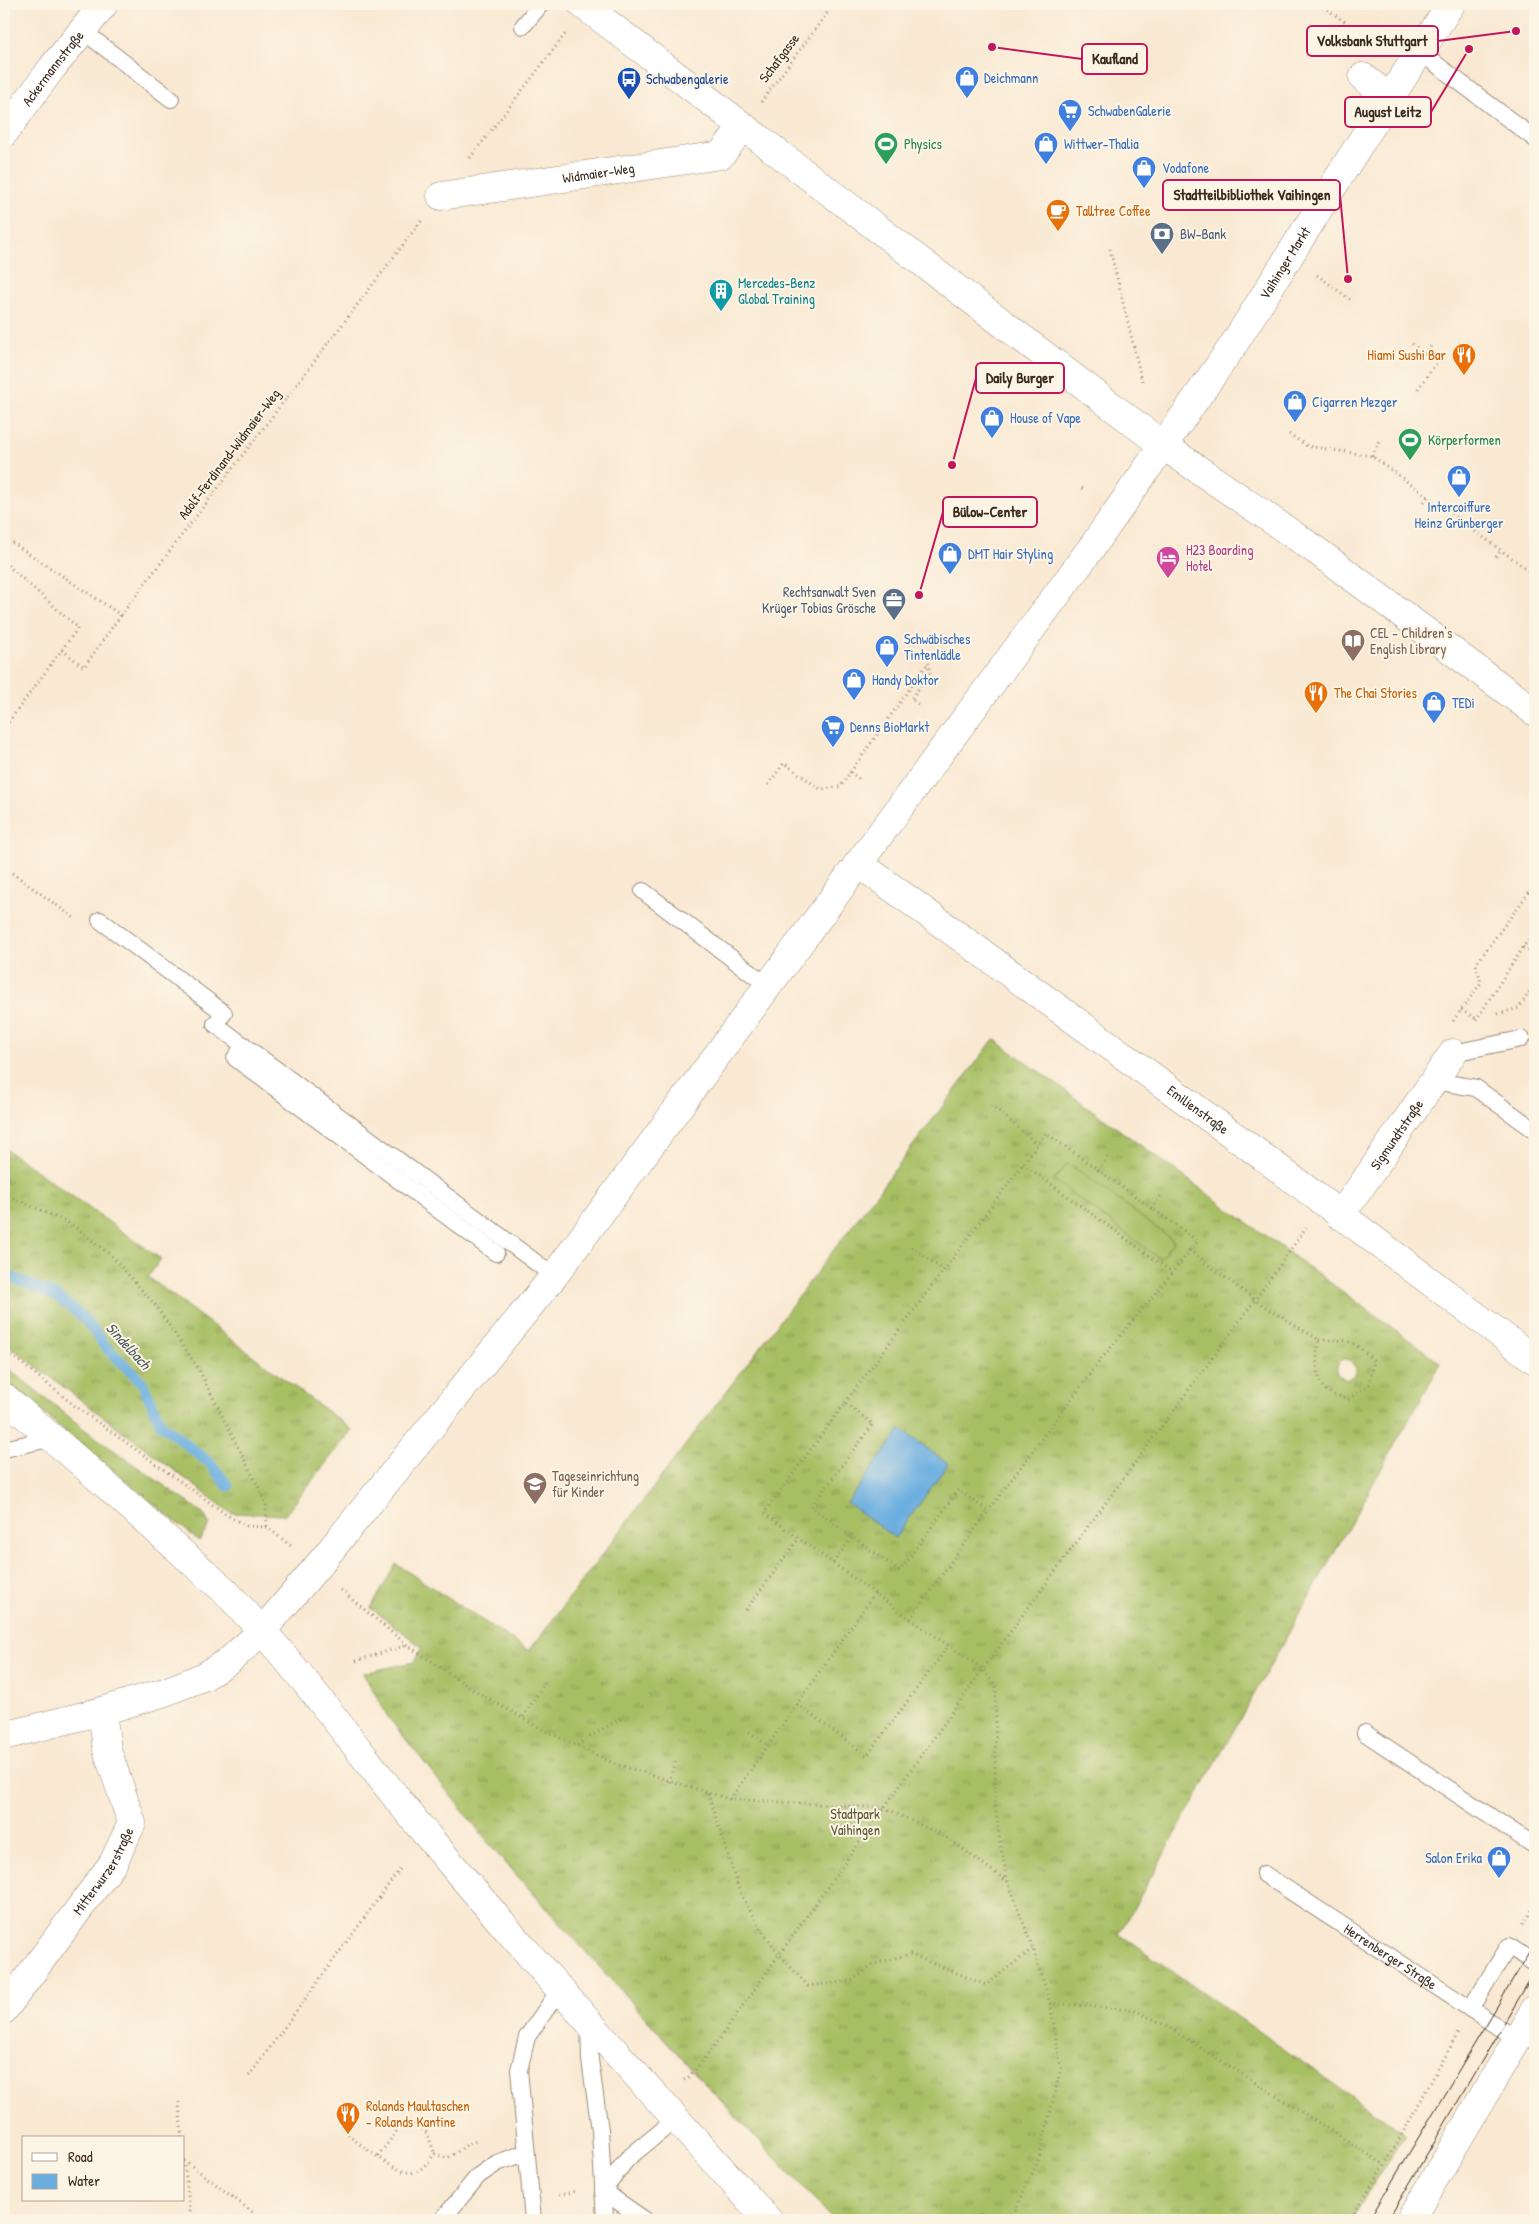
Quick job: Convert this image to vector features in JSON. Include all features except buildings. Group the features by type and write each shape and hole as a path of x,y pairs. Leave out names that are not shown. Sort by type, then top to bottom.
{"street":[{"name":"Ackermannstraße","path":"4,133 52,68 104,4"},
{"name":"Vaihinger Markt","path":"4,1736 102,1711 165,1692 205,1676 230,1660 262,1631 316,1568 554,1276 1095,543 1232,347 1451,4"},
{"path":"584,5 1164,446 1314,550 1535,712"},
{"path":"1363,77 1390,98"},
{"name":"Widmaier-Weg","path":"440,196 720,155 743,126"},
{"name":"Emilienstraße","path":"858,863 1339,1214 1535,1360"},
{"name":"Sigmundtstraße","path":"1339,1214 1354,1198 1453,1054"},
{"path":"4,1397 53,1438 226,1592 315,1692 336,1722 431,1840 589,2022 768,2220"},
{"name":"Mitterwurzerstraße","path":"4,2010 113,1863 132,1823 106,1750 102,1711"},
{"path":"1410,2220 1526,2046 1535,2009"}],"lane":[{"path":"523,26 541,4"},
{"path":"83,31 171,99"},
{"path":"1420,52 1535,139"},
{"path":"643,891 767,985"},
{"path":"100,920 224,1012 215,1024 554,1276"},
{"path":"1453,1054 1521,1039"},
{"path":"244,1045 235,1058 496,1253"},
{"path":"1434,1082 1476,1088 1534,1129"},
{"path":"4,1449 53,1438"},
{"path":"1365,1733 1535,1846"},
{"name":"Herrenberger Straße","path":"1264,1874 1526,2046"},
{"path":"1470,2009 1509,1946 1535,1964"},
{"path":"533,2220 525,2153 519,2070 527,2037 560,1989"},
{"path":"589,2022 590,2060 600,2130 606,2220"},
{"path":"603,2191 627,2159 676,2119"},
{"path":"442,2220 478,2176 497,2163 525,2153"},
{"path":"603,2191 640,2218"}],"path":[{"name":"Schafgasse","path":"743,126 834,4"},
{"path":"1320,4 1367,38 1355,65 1363,77"},
{"name":"Adolf-Ferdinand-Widmaier-Weg","path":"62,650 84,667 121,615 584,5"},
{"path":"1110,248 1142,381"},
{"path":"1290,255 1352,301"},
{"path":"1412,344 1425,354 1431,346"},
{"path":"1418,389 1442,354"},
{"path":"1288,434 1307,446 1372,456 1535,575"},
{"path":"1372,456 1379,441"},
{"path":"1424,502 1428,496"},
{"path":"4,537 121,615"},
{"path":"1496,557 1501,550"},
{"path":"4,562 78,628 4,728"},
{"path":"768,785 784,763 820,789 840,787 928,663 930,672 911,699 918,704"},
{"path":"850,772 862,780"},
{"path":"4,867 92,932 100,920"},
{"path":"1453,1054 1535,929"},
{"path":"1523,947 1535,955"},
{"path":"1493,1015 1519,1008 1535,983"},
{"path":"1461,1010 1476,1020"},
{"path":"1476,1020 1484,1017"},
{"path":"995,1108 1038,1144"},
{"path":"910,1619 988,1510 1099,1362 1198,1242 1046,1133 764,1513 910,1619 984,1669 996,1687 996,1805 1008,1882 1033,1948 1050,2004 1061,2068 1038,2161 1011,2220"},
{"path":"1098,1170 1110,1154"},
{"path":"1023,1164 1172,1272"},
{"path":"4,1194 71,1224 111,1254 155,1305 198,1368 266,1502 267,1527"},
{"path":"1151,1209 1162,1194"},
{"path":"690,2076 714,2046 984,1669 1300,1237"},
{"path":"911,1247 944,1270"},
{"path":"1190,1250 1255,1300 1319,1340 1342,1340 1357,1344 1374,1361 1369,1384 1349,1399 1329,1392 1318,1378 1319,1340"},
{"path":"4,1349 75,1406 230,1517 247,1526 267,1527 407,1645 472,1689 523,1717 613,1763 669,1782 729,1799 884,1808 949,1839 1008,1882"},
{"path":"845,1403 873,1424 811,1507 900,1571 958,1490 988,1510"},
{"path":"833,1563 852,1537"},
{"path":"746,1610 799,1538"},
{"path":"729,1799 875,1593"},
{"path":"356,1661 407,1645"},
{"path":"797,1704 866,1756 948,1645"},
{"path":"523,1717 547,1679"},
{"path":"577,1745 621,1718"},
{"path":"750,1732 768,1745"},
{"path":"669,1782 676,1759"},
{"path":"708,1792 740,1893 761,1929 808,1986 852,1981 874,1964 910,1954 986,1985 1033,1948"},
{"path":"249,2076 400,1869"},
{"path":"1050,2004 1134,2010 1166,2025 1385,2165"},
{"path":"1349,2220 1385,2165 1470,2009"},
{"path":"179,2102 182,2136"},
{"path":"378,2156 406,2119 427,2133 435,2154"},
{"path":"348,2135 399,2170 414,2173 423,2168 435,2154"},
{"path":"435,2154 447,2158 457,2153 466,2143 484,2140"},
{"path":"185,2161 263,2220"},
{"path":"185,2168 192,2220"}],"green space":[{"name":"Stadtpark Vaihingen","path":"994,1039 1441,1363 1119,1934 1405,2134 1351,2220 834,2220 705,2084 494,1850 388,1717 363,1673 414,1662 422,1647 371,1608 396,1564 529,1651","holes":["1342,1360 1350,1360 1356,1368 1356,1374 1346,1380 1337,1374 1337,1367 1338,1363"]},
{"path":"4,1148 161,1259 148,1277 352,1430 285,1515 231,1513 4,1342"},
{"path":"1068,1163 1174,1241 1160,1259 1054,1180"},
{"path":"4,1365 88,1432 203,1513 210,1525 199,1541 4,1381"}],"water":[{"path":"901,1429 948,1464 895,1538 847,1503"}],"waterway":[{"name":"Sindelbach","path":"4,1274 56,1296 83,1317 104,1345 142,1382 161,1424 211,1464 228,1486"}],"tram line":[{"path":"1369,2220 1535,1943"},
{"path":"1388,2220 1535,1971"}],"place":[{"name":"Volksbank Stuttgart","path":"1516,31"},
{"name":"Kaufland","path":"992,47"},
{"name":"August Leitz","path":"1469,49"},
{"name":"Deichmann","path":"967,99"},
{"name":"Schwabengalerie","path":"629,100"},
{"name":"SchwabenGalerie","path":"1070,132"},
{"name":"Physics","path":"886,165"},
{"name":"Wittwer-Thalia","path":"1046,165"},
{"name":"Vodafone","path":"1144,189"},
{"name":"Talltree Coffee","path":"1058,232"},
{"name":"BW-Bank","path":"1162,255"},
{"name":"Stadtteilbibliothek Vaihingen","path":"1348,279"},
{"name":"Mercedes-Benz Global Training","path":"721,312"},
{"name":"Hiami Sushi Bar","path":"1464,376"},
{"name":"Cigarren Mezger","path":"1295,423"},
{"name":"House of Vape","path":"992,439"},
{"name":"Körperformen","path":"1410,461"},
{"name":"Daily Burger","path":"952,465"},
{"name":"Intercoiffure Heinz Grünberger","path":"1459,498"},
{"name":"DMT Hair Styling","path":"950,575"},
{"name":"H23 Boarding Hotel","path":"1168,579"},
{"name":"Bülow-Center","path":"919,595"},
{"name":"Rechtsanwalt Sven Krüger Tobias Grösche","path":"894,621"},
{"name":"CEL - Children‘s English Library","path":"1353,662"},
{"name":"Schwäbisches Tintenlädle","path":"887,668"},
{"name":"Handy Doktor","path":"854,701"},
{"name":"The Chai Stories","path":"1316,714"},
{"name":"TEDi","path":"1434,724"},
{"name":"Denns BioMarkt","path":"833,748"},
{"name":"Tageseinrichtung für Kinder","path":"535,1505"},
{"name":"Salon Erika","path":"1499,1879"},
{"name":"Rolands Maultaschen - Rolands Kantine","path":"348,2135"}]}
